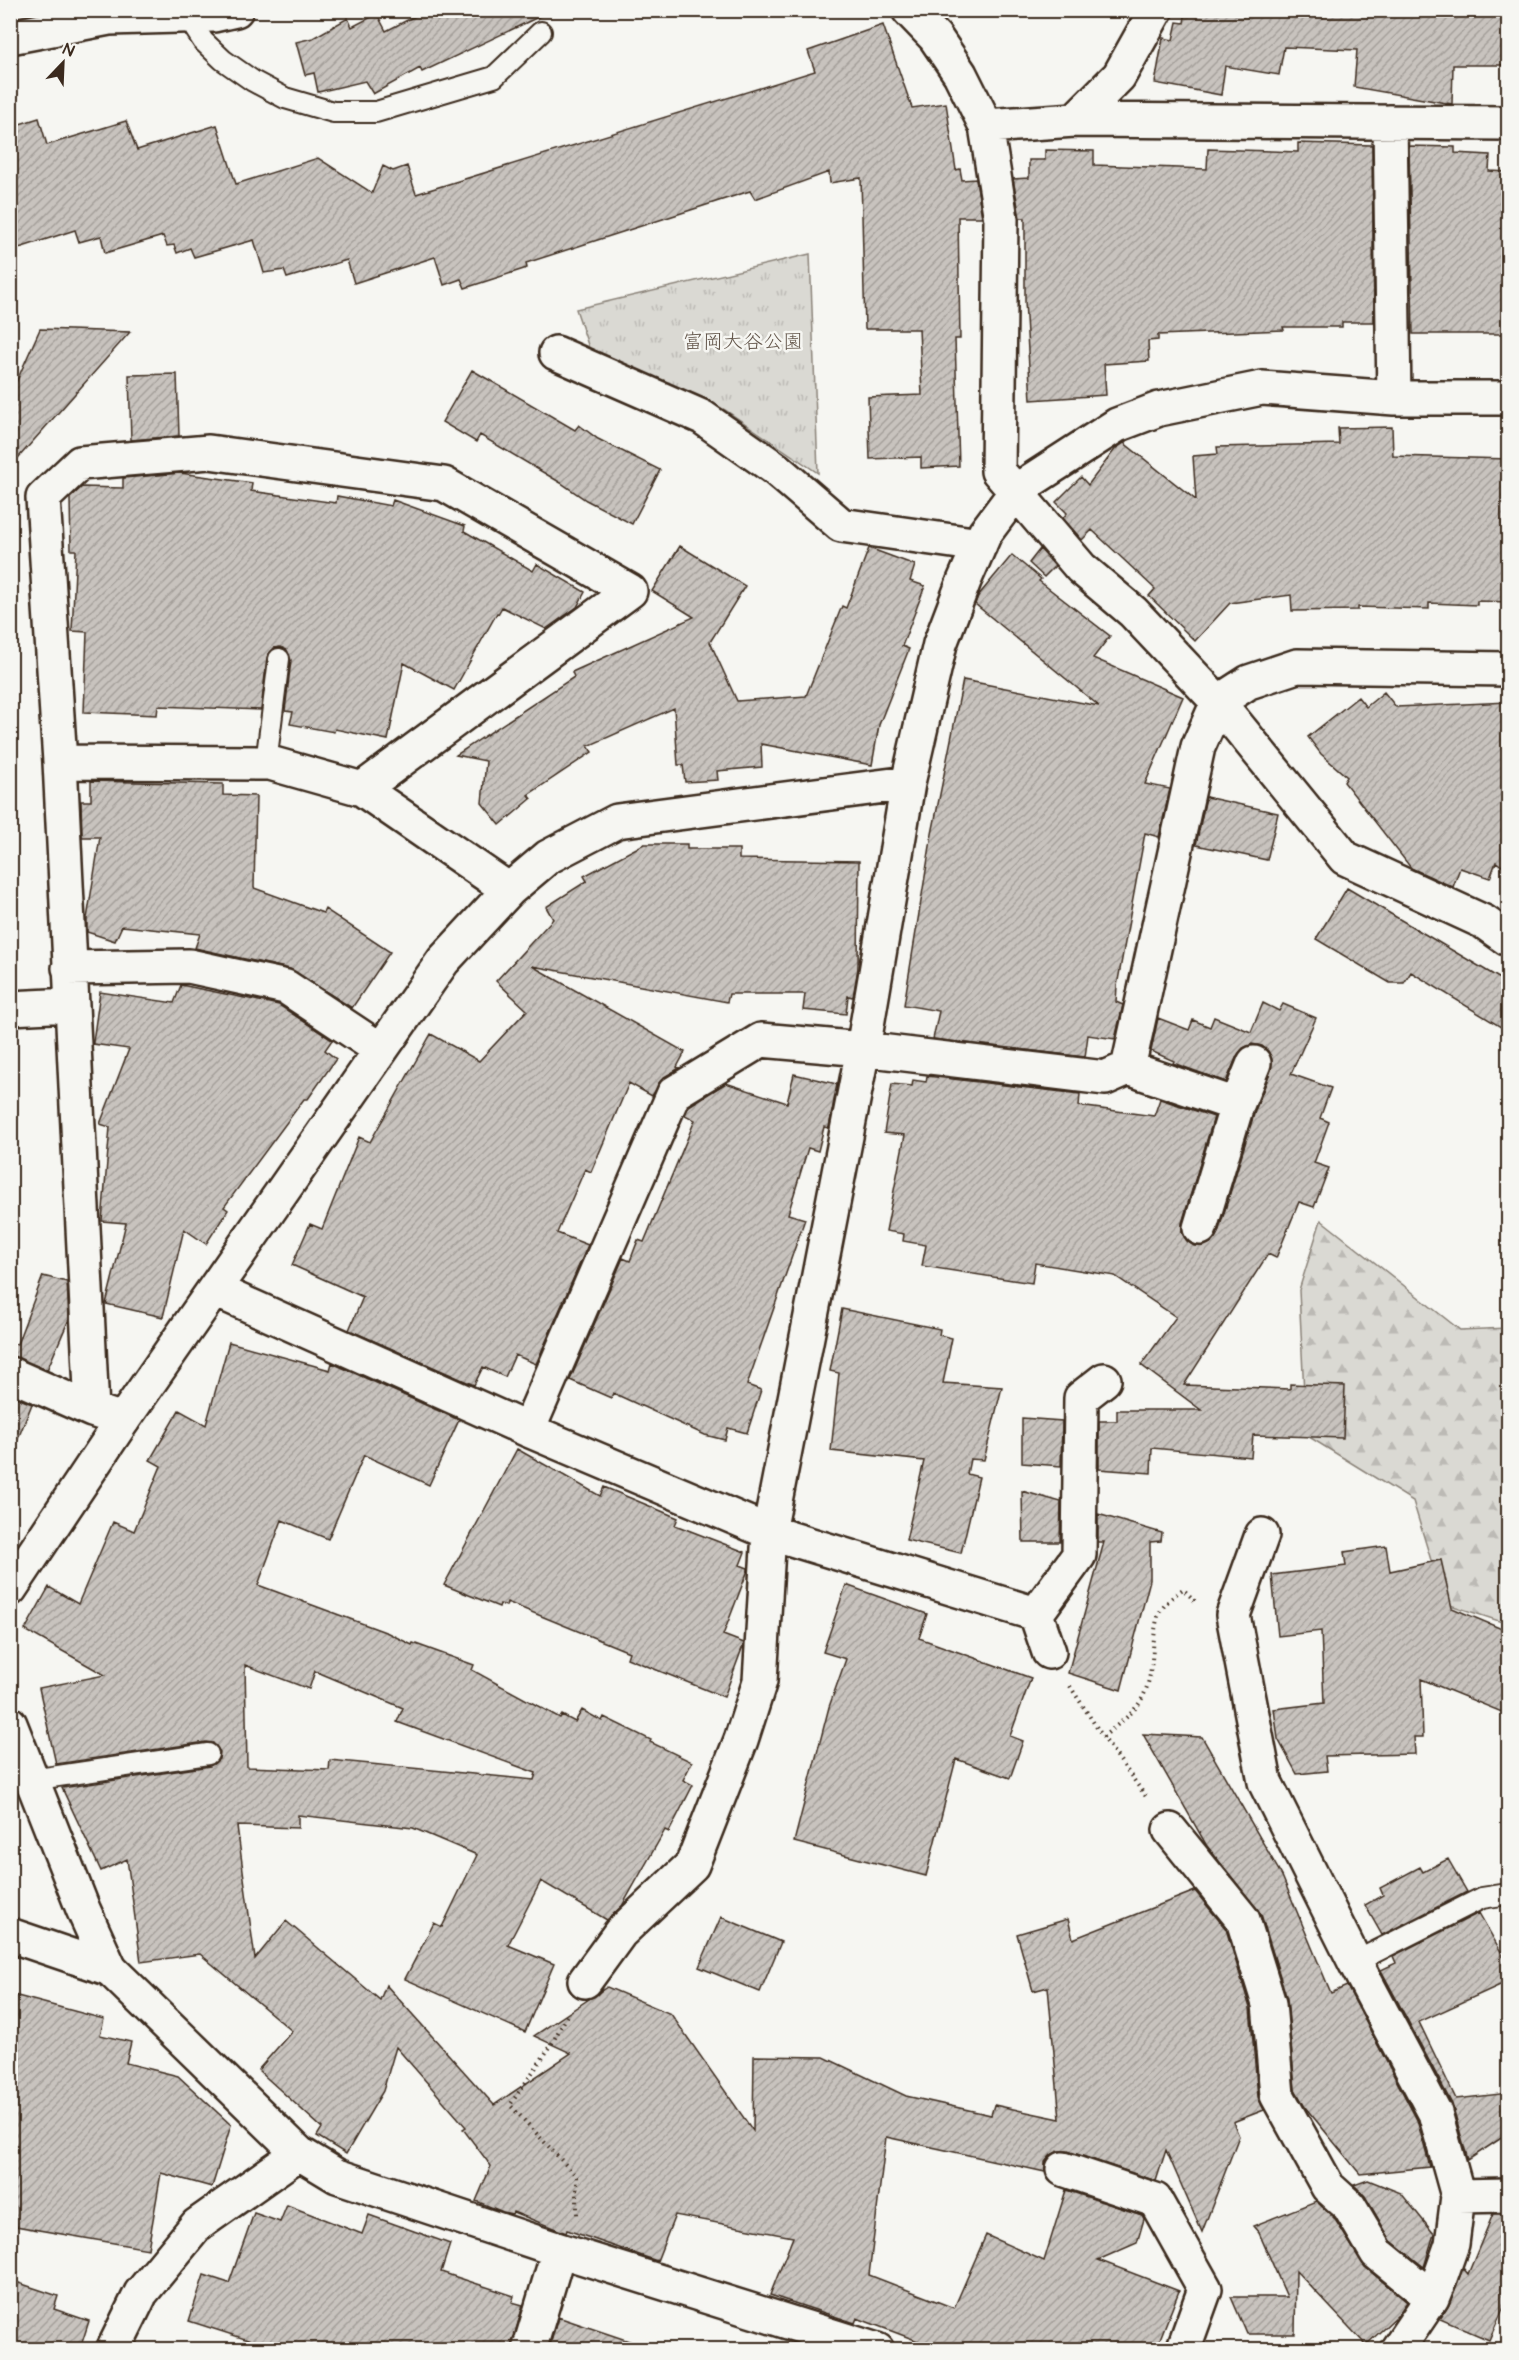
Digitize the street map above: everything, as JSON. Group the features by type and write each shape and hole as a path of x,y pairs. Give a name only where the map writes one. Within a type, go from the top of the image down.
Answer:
{"street":[{"path":"909,10 935,37 960,74 986,126 1001,219 998,471 1081,568 1133,612 1218,702 1345,858 1484,922 1509,939"},
{"path":"1075,120 1119,76 1156,10"},
{"path":"10,37 110,18 212,13"},
{"path":"986,126 1075,120 1509,123"},
{"path":"1389,122 1394,398"},
{"path":"556,354 702,417 776,469 841,525 980,545"},
{"path":"585,1981 620,1933 692,1865 741,1740 760,1681 769,1532 863,1049 908,783 940,644 985,532 1016,493 1032,480 1117,425 1159,409 1262,388 1394,398 1509,398"},
{"path":"92,1410 60,762 43,498 80,463 209,452 444,484 630,591 362,789"},
{"path":"1128,1068 1198,747 1218,702 1249,682 1297,666 1509,669"},
{"path":"60,762 266,763 362,789 509,890"},
{"path":"10,1589 123,1420 443,961 509,890 548,857 617,821 908,783"},
{"path":"69,968 189,966 286,987 381,1050"},
{"path":"10,1008 71,1005"},
{"path":"528,1430 674,1094 761,1040 863,1049 1105,1078 1128,1068 1237,1105"},
{"path":"1200,1228 1237,1105 1254,1063"},
{"path":"215,1290 528,1430 769,1532 1036,1614"},
{"path":"10,1374 92,1410 123,1420"},
{"path":"1036,1614 1079,1555 1081,1398 1104,1380"},
{"path":"1262,1535 1233,1615 1264,1782 1435,2113 1458,2196 1452,2244 1432,2298 1397,2349"},
{"path":"1036,1614 1049,1652"},
{"path":"10,1724 110,1969 299,2153 337,2176 559,2250 877,2349"},
{"path":"1170,1830 1243,1920 1269,2004 1277,2095 1322,2177 1328,2187 1349,2206 1377,2253 1432,2298"},
{"path":"10,1935 110,1969"},
{"path":"113,2349 141,2293 197,2226 299,2153"},
{"path":"1063,2169 1155,2200 1205,2289 1183,2349"},
{"path":"1458,2196 1509,2195"},
{"path":"529,2349 559,2250"}],"lane":[{"path":"212,13 203,40 223,60 253,81 285,98 333,112 376,112 494,77 541,32"},
{"path":"266,763 279,659"},
{"path":"31,1780 208,1754"},
{"path":"1355,1962 1482,1898 1509,1894"}],"path":[{"path":"1103,1737 1131,1714 1140,1701 1152,1671 1159,1615 1174,1595"},
{"path":"1049,1652 1103,1737 1170,1830"},
{"path":"550,2047 510,2105 577,2177"}],"green space":[{"name":"富岡大谷公園","path":"810,254 818,473 725,410 589,348 576,309"},
{"path":"1321,1220 1460,1330 1508,1328 1508,1624 1444,1603 1413,1501 1306,1435 1299,1290"}],"building":[{"path":"427,10 553,10 422,72 420,68 373,94 365,81 318,92 314,73 305,75 296,42 313,38 348,18 352,27 377,14 386,31"},
{"path":"1186,10 1509,10 1509,65 1453,65 1452,104 1354,87 1357,50 1284,47 1279,75 1225,66 1221,95 1155,83 1163,38 1173,40 1177,22 1184,23"},
{"path":"883,25 912,108 946,103 956,170 960,169 962,180 976,179 982,217 958,217 960,339 955,339 959,466 921,468 921,457 870,459 868,397 922,395 919,329 865,329 861,178 830,183 829,172 755,199 750,191 526,263 527,268 465,288 461,279 444,285 435,257 354,283 347,260 287,278 284,270 264,273 254,240 194,257 190,248 177,253 174,245 167,246 163,236 105,253 101,236 79,242 75,230 16,249 10,228 10,127 39,118 47,145 126,121 137,150 217,125 236,184 318,158 372,193 383,166 393,171 407,166 416,194 815,71 808,51"},
{"path":"1298,143 1372,145 1374,322 1342,322 1342,327 1283,327 1284,330 1158,335 1158,340 1148,341 1149,361 1104,364 1106,395 1031,400 1025,301 1025,218 1020,218 1013,179 1029,178 1029,160 1045,160 1045,150 1094,151 1094,165 1207,169 1208,149 1298,152"},
{"path":"1409,146 1455,147 1455,153 1490,155 1489,171 1509,172 1509,334 1413,334"},
{"path":"40,329 130,332 10,467 10,396"},
{"path":"472,370 575,430 579,425 598,439 660,470 632,524 586,500 480,435 476,442 442,422"},
{"path":"177,374 179,436 131,440 129,375"},
{"path":"1392,427 1393,456 1509,459 1509,602 1477,601 1477,605 1429,603 1429,609 1358,607 1358,610 1292,611 1291,595 1230,603 1195,641 1149,596 1155,589 1092,530 1082,540 1063,518 1067,513 1056,502 1081,477 1088,485 1116,448 1124,443 1196,500 1193,456 1218,454 1217,447 1339,444 1338,428"},
{"path":"180,473 252,483 251,491 336,503 337,496 391,506 393,500 465,526 464,531 533,571 537,564 585,592 577,607 546,629 502,607 454,690 404,663 388,740 335,729 334,732 290,724 293,712 285,711 291,660 287,650 280,647 274,648 267,657 261,710 158,706 157,715 84,712 87,632 72,631 76,550 71,550 70,498 82,487 123,488 123,478"},
{"path":"680,546 745,586 710,642 737,701 806,696 842,606 846,608 869,548 915,565 910,581 925,586 902,646 909,649 879,725 872,765 761,744 762,767 717,771 718,780 685,782 683,765 678,765 674,708 588,746 592,752 528,795 531,799 500,825 482,803 486,761 456,755 574,677 572,672 694,617 652,591"},
{"path":"1040,549 1055,566 1044,577 1029,563"},
{"path":"1012,555 1041,579 1039,581 1110,636 1093,658 1183,697 1145,784 1170,789 1159,837 1145,833 1117,986 1116,1002 1123,1005 1115,1039 1088,1035 1085,1057 933,1039 939,1011 904,1005 932,834 963,680 1099,706 975,604 978,596"},
{"path":"1384,692 1396,707 1509,702 1509,871 1496,862 1490,878 1460,868 1453,887 1411,868 1344,782 1347,777 1321,754 1308,737 1358,697 1366,707"},
{"path":"91,781 223,784 223,795 256,796 254,888 323,913 325,909 390,952 352,1008 290,969 195,948 200,934 122,926 115,941 87,932 100,837 82,837 81,801 91,801"},
{"path":"1206,797 1278,813 1267,860 1196,845"},
{"path":"644,844 687,844 687,849 739,849 739,859 859,861 858,969 853,997 848,996 846,1014 803,1010 805,994 729,994 727,1002 532,966 685,1052 677,1067 680,1068 664,1077 652,1096 629,1083 591,1172 585,1169 557,1233 588,1245 536,1364 515,1355 505,1377 483,1367 474,1385 349,1330 363,1297 292,1265 310,1224 322,1229 359,1137 370,1142 431,1034 479,1061 527,1010 496,981 553,919 546,907 587,881 584,876"},
{"path":"1347,888 1509,984 1509,1032 1411,972 1404,983 1390,983 1316,939"},
{"path":"181,985 279,1005 332,1040 325,1050 336,1059 308,1099 304,1099 224,1207 228,1210 206,1244 184,1229 163,1317 106,1304 126,1223 102,1221 110,1127 100,1124 129,1049 93,1044 93,1042 100,992 174,1003"},
{"path":"1263,1003 1279,1011 1283,1004 1316,1018 1291,1074 1331,1088 1320,1118 1329,1122 1314,1163 1329,1168 1314,1207 1299,1202 1276,1258 1268,1254 1184,1385 1290,1389 1290,1384 1345,1386 1343,1438 1253,1435 1251,1457 1152,1448 1151,1473 1099,1469 1099,1421 1117,1421 1117,1410 1201,1410 1141,1365 1176,1317 1115,1276 1035,1263 1032,1283 922,1266 926,1245 903,1241 904,1234 886,1231 905,1135 884,1133 892,1084 912,1086 913,1080 926,1082 927,1076 1080,1094 1079,1106 1154,1116 1160,1099 1214,1117 1182,1223 1182,1233 1187,1241 1194,1246 1204,1246 1212,1242 1218,1233 1255,1111 1271,1070 1272,1060 1268,1051 1262,1046 1252,1044 1243,1048 1226,1082 1173,1063 1174,1061 1151,1051 1158,1018 1189,1030 1193,1020 1210,1027 1214,1017 1251,1032"},
{"path":"794,1074 837,1084 829,1128 824,1127 818,1151 808,1148 788,1214 805,1219 747,1385 761,1390 747,1433 728,1428 725,1440 705,1435 613,1393 611,1398 570,1380 623,1258 630,1261 638,1240 644,1242 695,1120 685,1115 689,1106 726,1083 787,1103"},
{"path":"43,1276 67,1282 69,1319 47,1370 10,1356 10,1343 17,1344"},
{"path":"842,1309 940,1329 939,1335 952,1338 943,1383 1002,1387 984,1460 970,1459 967,1474 979,1477 961,1553 906,1540 924,1461 831,1451 839,1373 830,1371"},
{"path":"229,1342 330,1370 332,1363 459,1420 429,1485 364,1455 328,1539 282,1520 258,1585 388,1633 412,1645 413,1643 474,1665 472,1670 560,1718 562,1715 575,1722 582,1710 602,1721 604,1717 692,1762 683,1780 693,1785 669,1832 665,1830 622,1906 607,1920 541,1881 508,1945 554,1964 525,2032 405,1979 434,1923 442,1927 477,1855 413,1828 298,1815 298,1828 237,1826 255,1959 286,1921 380,2000 386,1985 494,2105 571,2053 534,2036 607,1987 671,2014 753,2131 754,2056 824,2057 906,2096 991,2115 994,2105 1060,2119 1048,1987 1033,1991 1017,1934 1068,1919 1073,1939 1195,1891 1226,1929 1250,2008 1258,2097 1264,2110 1233,2122 1239,2136 1202,2232 1166,2150 1156,2181 1068,2151 1059,2151 1051,2155 1045,2162 1045,2172 886,2137 869,2275 954,2308 986,2235 1044,2261 1066,2190 1142,2215 1144,2219 1137,2243 1098,2260 1179,2291 1156,2349 939,2349 857,2318 855,2323 770,2295 793,2237 675,2215 657,2261 567,2230 566,2233 513,2212 512,2214 503,2212 476,2201 491,2166 463,2129 466,2127 396,2047 383,2091 346,2154 317,2136 322,2128 258,2070 292,2031 200,1954 141,1962 127,1859 101,1871 62,1788 210,1766 219,1759 220,1752 213,1743 206,1742 56,1764 39,1688 105,1675 25,1630 49,1587 78,1604 113,1522 134,1531 161,1466 150,1460 179,1410 206,1425","holes":["245,1665 309,1689 315,1671 403,1708 397,1722 536,1773 534,1780 330,1760 329,1770 247,1767"]},
{"path":"10,1395 32,1404 11,1456 10,1456"},
{"path":"1022,1418 1062,1421 1061,1466 1022,1463"},
{"path":"517,1449 600,1496 604,1487 678,1518 675,1525 745,1552 740,1565 748,1570 723,1635 744,1643 724,1697 627,1658 629,1652 507,1602 506,1606 500,1604 499,1607 444,1585"},
{"path":"1022,1491 1061,1502 1060,1542 1023,1542"},
{"path":"1098,1514 1162,1533 1161,1541 1150,1542 1150,1580 1121,1690 1068,1673 1104,1542 1098,1542"},
{"path":"1386,1546 1390,1571 1441,1560 1452,1608 1509,1632 1509,1715 1421,1679 1423,1737 1414,1737 1415,1754 1325,1756 1327,1771 1297,1774 1278,1739 1274,1709 1324,1703 1321,1631 1278,1636 1272,1575 1346,1566 1344,1552"},
{"path":"846,1585 927,1614 919,1638 1031,1678 1010,1736 1023,1741 1010,1778 956,1759 926,1876 794,1842 829,1707 846,1659 823,1652"},
{"path":"1143,1734 1202,1737 1282,1876 1331,1993 1347,1986 1417,2120 1430,2167 1360,2174 1305,2107 1295,2089 1287,1999 1261,1914 1207,1846"},
{"path":"1448,1859 1467,1892 1382,1935 1365,1905 1383,1895 1380,1888 1420,1867 1423,1872"},
{"path":"1479,1913 1509,1966 1509,1981 1419,2022 1456,2099 1509,2093 1509,2133 1468,2160 1452,2104 1381,1970 1396,1963 1393,1956"},
{"path":"721,1917 781,1942 760,1992 699,1967"},
{"path":"10,1994 104,2019 100,2035 131,2042 126,2063 178,2076 231,2125 212,2187 161,2173 148,2249 10,2225"},
{"path":"1368,2180 1401,2193 1434,2234 1424,2267 1391,2241 1365,2196 1354,2185"},
{"path":"1316,2201 1334,2218 1365,2267 1407,2302 1397,2316 1366,2345 1296,2271 1295,2334 1247,2334 1231,2297 1287,2297 1259,2233 1253,2226"},
{"path":"287,2205 362,2234 369,2215 450,2244 441,2272 514,2296 512,2302 523,2305 511,2349 276,2349 189,2321 204,2275 229,2283 254,2213 280,2222"},
{"path":"1493,2214 1509,2214 1509,2295 1489,2340 1440,2319 1449,2305 1463,2268 1468,2274"},
{"path":"10,2280 58,2296 54,2309 89,2321 80,2349 10,2349"},
{"path":"558,2317 635,2343 634,2349 549,2349"}]}
